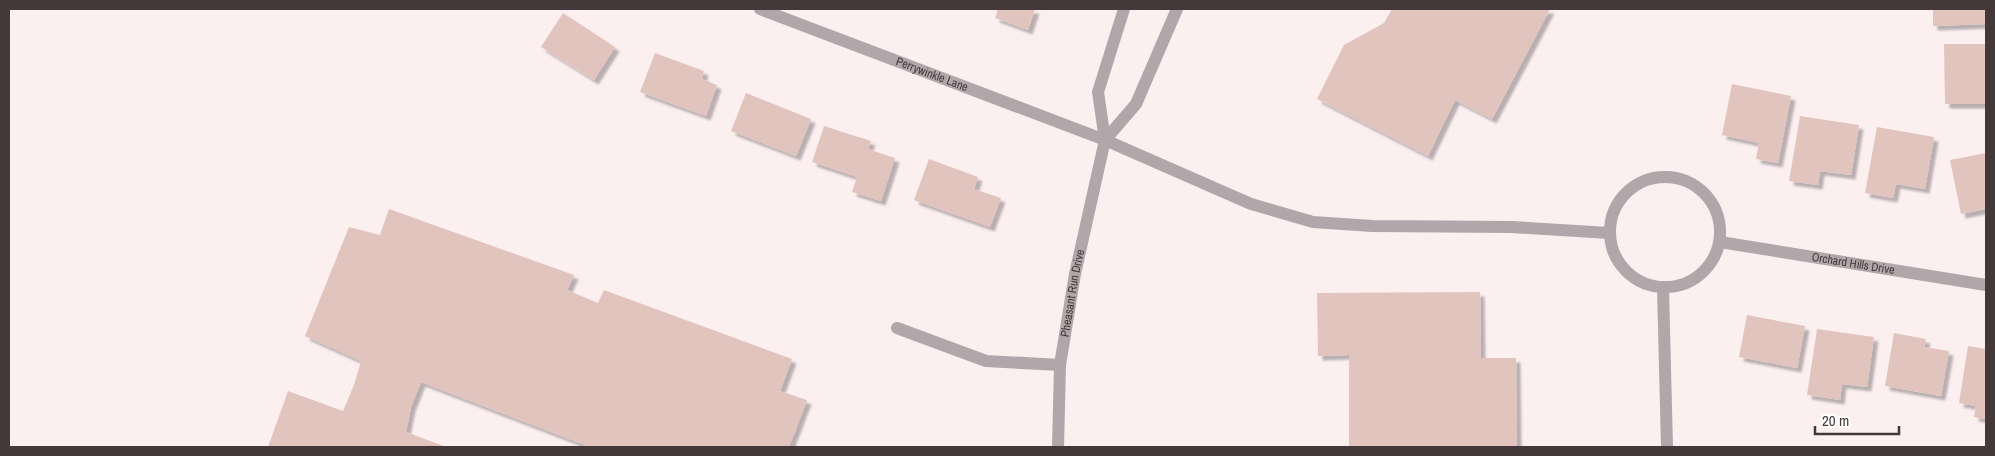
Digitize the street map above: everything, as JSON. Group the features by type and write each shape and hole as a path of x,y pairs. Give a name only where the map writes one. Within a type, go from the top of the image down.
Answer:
{"street":[{"name":"Perrywinkle Lane","path":"760,9 1105,140 1251,204 1313,222 1372,226 1512,227 1609,233"},
{"name":"Pheasant Run Drive","path":"1058,447 1060,365 1075,274 1105,140 1098,92 1124,9"},
{"name":"Pheasant Run Drive","path":"1105,140 1136,104 1177,9"},
{"path":"1669,177 1684,180 1698,187 1709,198 1716,211 1720,226 1720,242 1709,266 1700,275 1689,283 1663,288 1639,282 1621,267 1610,245 1610,218 1626,192 1639,183 1654,178 1669,177"},
{"name":"Orchard Hills Drive","path":"1720,242 1986,284"},
{"path":"1663,288 1667,447"},
{"path":"897,328 986,361 1060,365"}],"building":[{"path":"998,9 1035,9 1028,30 995,18"},
{"path":"1392,9 1550,9 1492,119 1455,100 1428,156 1317,99 1344,45 1384,23"},
{"path":"1933,9 1986,9 1986,24 1933,26"},
{"path":"563,13 615,47 594,80 541,47"},
{"path":"1944,44 1986,44 1986,104 1945,104"},
{"path":"655,53 704,71 702,79 717,85 706,116 640,92"},
{"path":"1732,84 1791,96 1778,163 1756,159 1759,143 1722,135"},
{"path":"746,93 811,119 796,156 731,131"},
{"path":"1800,116 1859,125 1851,175 1820,171 1818,185 1789,181"},
{"path":"824,126 871,141 868,149 895,158 881,201 852,192 857,177 812,162"},
{"path":"1877,127 1934,137 1925,189 1896,184 1893,198 1865,193"},
{"path":"1986,153 1986,209 1961,214 1950,160"},
{"path":"929,159 978,177 974,189 1001,198 990,227 914,200"},
{"path":"389,209 574,275 567,290 598,303 604,290 792,359 780,391 807,400 789,447 590,447 421,382 411,407 406,432 446,447 268,447 288,391 343,411 354,385 361,361 305,336 349,227 380,235"},
{"path":"1480,292 1481,358 1516,358 1517,447 1349,447 1349,355 1318,356 1317,293"},
{"path":"1747,315 1805,326 1797,368 1739,357"},
{"path":"1817,329 1874,337 1867,387 1842,384 1840,400 1807,395"},
{"path":"1894,333 1926,339 1924,347 1949,351 1941,396 1885,386"},
{"path":"1968,346 1986,349 1986,419 1974,417 1976,406 1959,403"}]}
